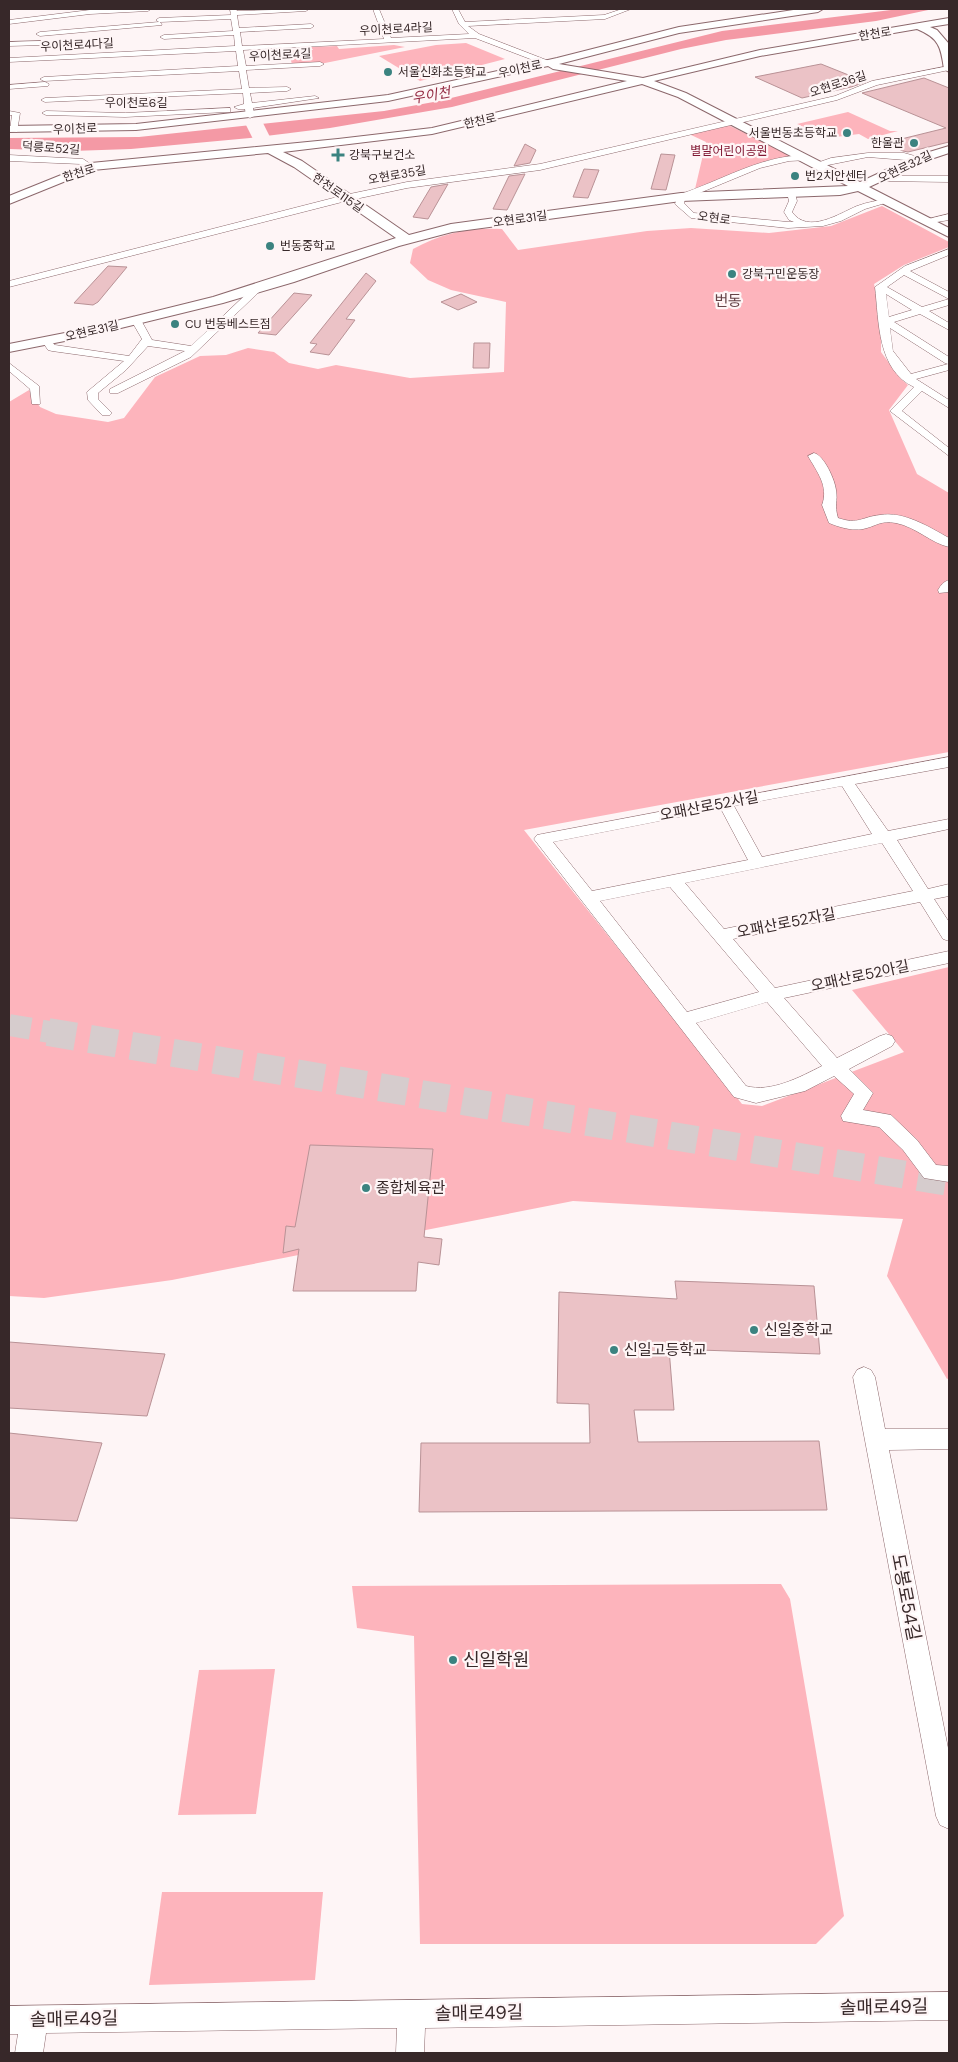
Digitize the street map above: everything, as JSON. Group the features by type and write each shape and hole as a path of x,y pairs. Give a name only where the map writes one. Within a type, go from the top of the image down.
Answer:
{"street":[{"path":"9,44 90,10 148,9"},
{"path":"306,9 316,44"},
{"name":"우이천로4길","path":"165,49 306,9"},
{"path":"376,9 389,41"},
{"path":"456,9 462,24 476,36 546,64 642,80"},
{"path":"462,24 532,17 605,17 628,9"},
{"name":"우이천로","path":"9,113 16,113 11,130 136,127 171,119 228,112 252,117 388,98 546,64 680,30 810,9"},
{"path":"90,10 94,40"},
{"path":"157,10 165,49"},
{"name":"우이천로4길","path":"160,24 176,16 202,15 236,28 247,38"},
{"path":"485,16 491,22"},
{"path":"253,20 308,18"},
{"name":"우이천로4길","path":"164,37 236,28 244,21"},
{"name":"한천로","path":"9,200 91,167 265,145 380,139 441,130 760,52 949,21"},
{"path":"9,22 38,33 50,43"},
{"path":"38,33 92,22"},
{"path":"38,33 93,31 160,24"},
{"name":"우이천로4길","path":"160,24 236,28 311,26"},
{"path":"144,25 148,36"},
{"path":"920,27 933,32 948,50 949,68"},
{"name":"우이천로4라길","path":"236,28 316,44 476,36"},
{"name":"우이천로4길","path":"236,28 252,117"},
{"name":"우이천로4다길","path":"9,60 146,52 165,49 191,61 236,28"},
{"path":"38,33 44,58 47,130"},
{"name":"우이천로4다길","path":"108,49 146,48 146,52"},
{"path":"9,87 46,87 98,76 117,75 191,61 222,70"},
{"name":"우이천로4길","path":"242,69 320,64"},
{"name":"오현로36길","path":"735,122 838,98 863,87 884,81 949,68"},
{"path":"195,80 222,70 242,69"},
{"path":"117,75 130,85"},
{"path":"98,76 105,86"},
{"path":"9,78 87,98 86,104 140,98 177,86"},
{"name":"오현로","path":"642,80 682,95 949,233"},
{"path":"154,85 168,89"},
{"path":"154,94 287,89"},
{"path":"140,98 155,101 154,105 215,102 201,92"},
{"path":"136,127 129,115 134,112 140,98"},
{"path":"252,117 315,98"},
{"name":"우이천로6길","path":"46,113 129,115 171,119"},
{"name":"오현로35길","path":"9,284 345,198 406,185 540,167 735,122"},
{"name":"한천로115길","path":"265,145 298,164 406,239"},
{"name":"오현로32길","path":"862,187 923,164 949,149"},
{"path":"818,164 865,154 898,154 949,174"},
{"name":"덕릉로52길","path":"9,158 70,160 83,162 91,167"},
{"name":"오현로","path":"805,158 776,159 704,190 681,196 680,204 691,215 715,219 820,224 838,219 862,207 888,201"},
{"path":"881,180 949,178"},
{"name":"오현로31길","path":"9,348 136,320 258,288 406,239 462,227 681,196 791,193 862,187"},
{"path":"791,193 793,201 788,212 792,218 806,224"},
{"path":"925,220 949,217"},
{"path":"880,287 903,271 949,252"},
{"path":"934,258 949,266"},
{"path":"903,271 949,296"},
{"path":"880,287 949,327"},
{"path":"880,287 886,321 888,351 900,369 909,378 949,405"},
{"name":"오현로31길","path":"114,391 168,366 194,350 258,288"},
{"path":"886,321 949,302"},
{"name":"오현로31길","path":"136,320 147,339 145,342"},
{"path":"886,321 949,361"},
{"name":"오현로31길","path":"47,341 52,348 131,359"},
{"path":"106,413 94,400 92,392 105,383 131,359 145,342 194,350"},
{"path":"9,366 35,388 36,402"},
{"path":"909,378 949,367"},
{"path":"921,386 896,411 949,453"},
{"path":"814,456 831,486 833,497 828,505 833,520 848,526 864,524 874,519 884,518 912,522 949,543"},
{"name":"오패산로52사길","path":"886,1041 838,1068 790,1088 756,1096 740,1092 542,839 725,802 949,762"},
{"path":"846,781 877,830 891,843 949,935"},
{"path":"725,802 757,862"},
{"path":"587,898 949,824"},
{"name":"오패산로52자길","path":"673,880 720,936 949,890"},
{"path":"720,936 824,1057 864,1093 850,1116 884,1120 910,1144 931,1172 949,1174"},
{"name":"오패산로52아길","path":"683,1020 771,996 949,957"},
{"name":"도봉로54길","path":"864,1377 944,1763 949,1816"},
{"path":"876,1440 949,1439"},
{"name":"솔매로49길","path":"22,2020 949,2006"},
{"path":"410,2053 411,2014"},
{"path":"22,2020 29,2053"}],"green space":[{"path":"466,43 505,59 420,81 379,56 436,45"},
{"path":"394,45 405,47 320,64 292,65 289,51 313,50 311,47 337,46 339,49"},
{"path":"848,112 890,131 898,131 868,139 859,134 828,138 797,124"},
{"name":"별말어린이공원","path":"726,124 793,156 769,160 695,189 706,142 689,134"},
{"path":"882,206 949,242 949,247 904,265 874,284 881,313 881,352 900,378 908,385 889,410 917,474 949,493 949,752 524,830 742,1104 762,1106 904,1052 852,990 949,967 949,1378 947,1379 887,1276 903,1219 573,1201 172,1280 44,1298 9,1296 9,402 29,390 40,407 56,414 108,422 124,418 155,377 200,356 226,355 248,348 274,352 289,363 318,369 336,365 410,378 504,372 506,302 451,290 428,280 410,263 413,249 445,235 478,229 502,229 518,250 647,231 691,228 769,233 831,226"},
{"path":"781,1584 790,1599 844,1916 816,1944 420,1944 414,1636 357,1628 352,1586"},
{"path":"275,1669 256,1814 178,1815 199,1670"},
{"path":"162,1892 323,1892 315,1980 149,1985"}],"shaded area":[{"name":"우이천","path":"899,9 933,9 876,21 726,40 681,49 452,107 330,128 250,138 131,149 72,151 9,149 9,138 139,137 384,111 439,101 722,31"}],"pier":[{"path":"262,121 271,139 254,141 245,123"}],"building":[{"path":"821,64 866,82 802,98 755,77"},
{"path":"924,78 949,88 949,142 908,152 903,151 885,143 946,128 862,93"},
{"path":"525,144 536,150 530,163 514,166"},
{"path":"661,154 675,155 666,190 651,189"},
{"path":"584,169 599,170 588,198 573,197"},
{"path":"525,174 507,210 493,209 509,176"},
{"path":"448,184 428,219 413,217 431,187"},
{"path":"108,266 127,267 98,302 93,305 74,303"},
{"path":"366,273 376,281 346,319 355,320 329,355 310,352 317,344 310,343"},
{"path":"294,293 312,295 276,335 258,333"},
{"path":"461,294 477,302 458,310 441,302"},
{"path":"474,343 490,343 489,368 473,368"},
{"name":"종합체육관","path":"310,1145 433,1149 424,1237 442,1239 439,1265 418,1262 416,1291 293,1291 299,1249 283,1253 286,1226 295,1227"},
{"name":"신일고등학교","path":"675,1281 814,1286 820,1354 669,1349 674,1410 634,1410 638,1442 819,1441 827,1510 419,1512 421,1443 590,1443 589,1404 557,1403 559,1292 677,1299"},
{"path":"9,1342 165,1354 147,1416 9,1408"},
{"path":"9,1433 102,1443 77,1521 9,1518"}],"tunnel":[{"path":"9,1025 56,1033"},
{"path":"48,1032 949,1182"}],"place":[{"name":"서울신화초등학교","path":"388,72"},
{"name":"서울번동초등학교","path":"847,133"},
{"name":"한울관","path":"914,143"},
{"name":"강북구보건소","path":"338,155"},
{"name":"번2치안센터","path":"795,176"},
{"name":"번동중학교","path":"270,246"},
{"name":"강북구민운동장","path":"732,274"},
{"name":"CU 번동베스트점","path":"175,324"},
{"name":"종합체육관","path":"366,1188"},
{"name":"신일중학교","path":"754,1330"},
{"name":"신일고등학교","path":"614,1350"},
{"name":"신일학원","path":"453,1660"}],"district":[{"name":"번동","path":"728,301"}]}
